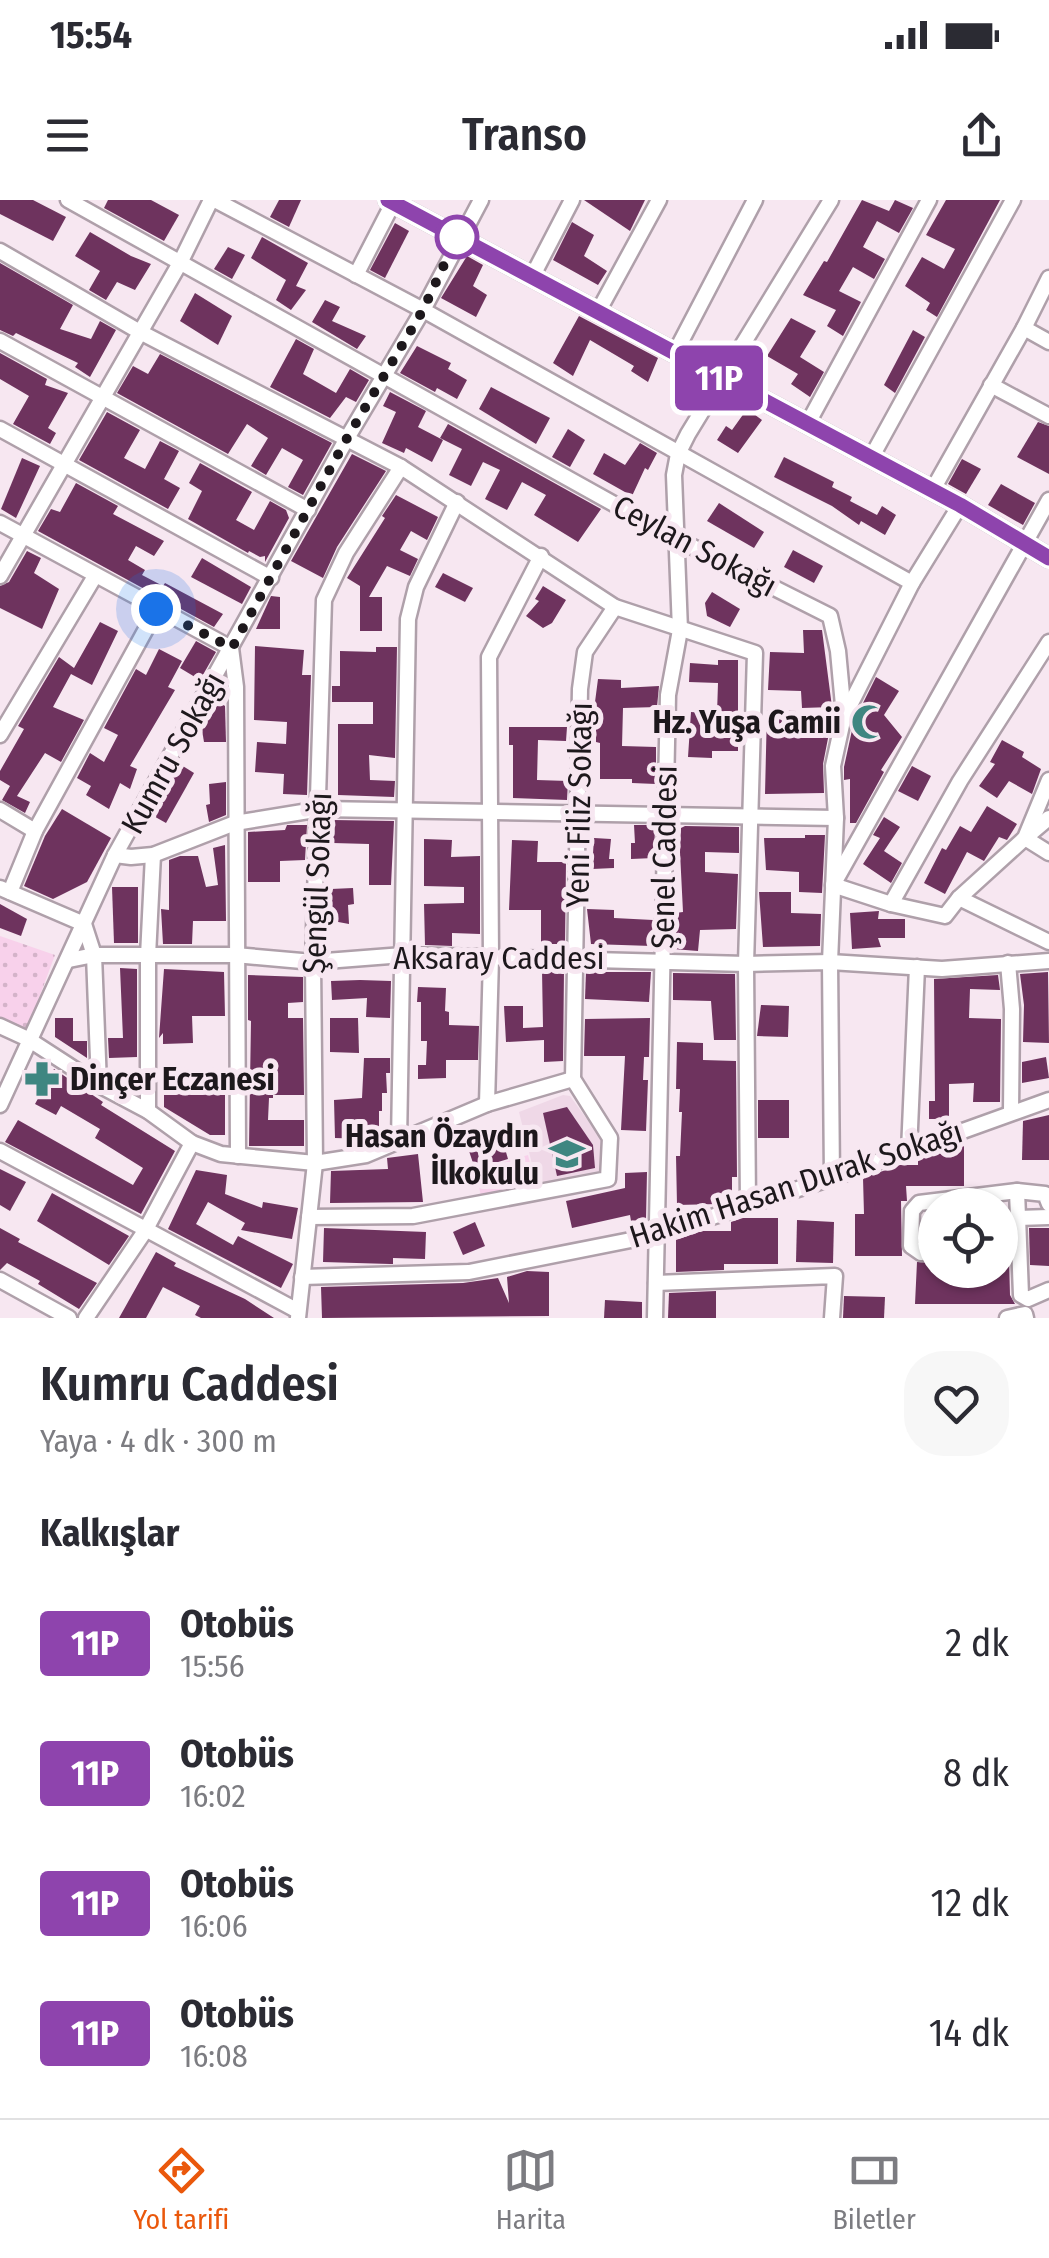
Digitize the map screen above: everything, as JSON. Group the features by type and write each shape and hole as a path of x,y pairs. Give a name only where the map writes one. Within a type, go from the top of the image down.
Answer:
{"main road":[{"path":"391,201 960,505 1049,558"}],"street":[{"name":"Ceylan Sokağı","path":"68,200 675,538 830,616 838,651 844,716 833,766 836,818 830,962 832,1178"},
{"path":"0,576 213,200 423,310 912,583"},
{"name":"Kumru Sokağı","path":"0,1105 115,855 346,440 423,310 481,200"},
{"path":"532,277 572,200"},
{"path":"598,312 659,200"},
{"path":"675,353 755,200"},
{"name":"Şenel Caddesi","path":"655,1318 668,695 680,630 674,474 678,454 831,200"},
{"path":"806,425 929,200"},
{"path":"871,458 1013,200"},
{"path":"356,275 391,201"},
{"path":"0,251 140,332 401,467 615,607 754,653 746,964 748,1205"},
{"path":"932,490 1049,278"},
{"path":"1024,328 1049,342"},
{"path":"0,340 308,510"},
{"path":"991,385 1049,416"},
{"path":"0,429 271,578"},
{"name":"Şengül Sokağı","path":"298,1314 315,1163 314,962 324,600 346,553 401,467"},
{"path":"1049,500 833,885 945,916 959,898 1049,818"},
{"path":"399,1142 408,619 416,587 457,502"},
{"path":"844,716 912,583 960,505"},
{"path":"0,523 232,648 236,687 238,1156"},
{"path":"487,1104 491,958 489,657 541,556"},
{"path":"0,735 95,576"},
{"name":"Yeni Filiz Sokağı","path":"573,1080 580,688 585,652 615,607"},
{"path":"99,1085 94,955 84,924 5,890 156,609"},
{"path":"891,904 960,780 1049,642"},
{"path":"1025,838 1049,780"},
{"path":"0,810 35,830"},
{"path":"115,855 153,855 234,824 320,810 836,818"},
{"path":"1025,838 1049,853"},
{"path":"148,1111 148,956 153,855"},
{"path":"959,898 1049,942"},
{"name":"Aksaray Caddesi","path":"69,960 94,955 235,955 314,962 404,956 746,964 830,962 942,969 1049,961"},
{"path":"1008,963 1012,1112"},
{"path":"909,1151 917,968"},
{"path":"0,1026 148,1111 192,1143 221,1154 315,1163 366,1155 487,1104 573,1080 610,1138 608,1179 413,1216 309,1216"},
{"name":"Hakim Hasan Durak Sokağı","path":"302,1278 469,1272 656,1235 832,1178 1049,1100"},
{"path":"86,1318 144,1231 192,1143"},
{"path":"0,1151 298,1314"},
{"path":"1018,1191 1046,1194 1049,1204"},
{"path":"918,1204 912,1211 912,1246 918,1252"},
{"path":"1018,1218 1049,1217"},
{"path":"1018,1246 1021,1295 1028,1299 1049,1290"},
{"path":"656,1283 835,1276 832,1318"},
{"path":"0,1280 69,1318"},
{"path":"1008,1318 1026,1316"}],"shaded area":[{"path":"0,936 55,955 27,1030 0,1017"},
{"name":"Hasan Özaydın İlkokulu","path":"563,1095 570,1096 602,1140 605,1167 600,1173 537,1184 519,1112"},
{"path":"528,1155 536,1186 481,1197 476,1170"}],"building":[{"path":"0,200 33,200 66,217 53,241 0,214"},
{"path":"108,200 151,200 179,215 164,241 104,208"},
{"path":"279,200 301,200 289,227 270,217"},
{"path":"584,200 645,200 630,231"},
{"path":"862,200 889,211 895,200 913,208 899,233 877,221 863,247 885,259 874,279 853,267 839,291 861,302 843,336 827,326 836,310 803,295"},
{"path":"946,200 1000,200 937,317 926,310 930,303 905,286 922,257 944,269 955,249 926,235"},
{"path":"572,222 594,235 584,256 607,271 598,285 553,260"},
{"path":"395,223 409,231 385,278 370,270"},
{"path":"90,232 151,264 135,290 117,282 106,300 89,290 100,271 75,256"},
{"path":"262,237 308,263 296,286 306,290 291,310 276,300 286,280 251,258"},
{"path":"228,247 245,255 232,279 214,269"},
{"path":"467,256 483,265 473,286 487,295 476,317 441,298"},
{"path":"0,263 73,305 60,329 91,339 100,321 116,330 90,377 75,367 78,363 16,333 13,336 0,330"},
{"path":"195,293 232,316 218,345 180,321"},
{"path":"325,300 340,307 332,321 366,336 357,349 312,322"},
{"path":"579,316 658,358 648,382 631,371 634,366 590,340 573,376 553,363"},
{"path":"791,318 816,331 800,357 824,372 810,397 791,384 798,374 767,356"},
{"path":"913,330 925,337 895,393 884,385"},
{"path":"296,339 314,349 303,374 336,393 350,369 369,380 356,402 346,397 330,418 270,387"},
{"path":"417,346 451,363 448,369 467,380 457,399 400,373"},
{"path":"0,353 47,379 45,385 68,393 48,428 56,433 50,444 13,424 29,396 0,379"},
{"path":"160,354 332,443 303,495 288,487 303,460 282,448 266,475 251,466 268,438 247,424 228,454 117,393 133,366 148,374"},
{"path":"491,387 550,418 536,444 479,409"},
{"path":"390,392 426,411 418,427 443,440 432,462 406,448 404,453 382,443 396,412 383,406"},
{"path":"747,409 762,420 738,453 717,440 726,426 732,430"},
{"path":"107,412 140,430 124,458 145,469 160,441 179,451 164,479 180,488 168,509 79,460"},
{"path":"1038,422 1049,426 1049,474 1017,457"},
{"path":"448,424 601,509 578,542 534,515 546,495 522,482 507,510 485,499 500,470 483,462 471,486 449,475 462,449 440,438"},
{"path":"568,429 585,440 570,467 552,457"},
{"path":"640,443 657,453 632,496 593,474 604,453 625,465"},
{"path":"352,454 386,471 337,547 323,578 291,561"},
{"path":"784,457 834,482 832,487 852,497 850,501 877,515 882,506 896,515 885,535 861,521 859,525 832,506 774,477"},
{"path":"22,458 40,466 16,518 1,509"},
{"path":"962,459 981,469 966,494 948,484"},
{"path":"200,463 252,492 236,520 254,530 270,501 286,510 289,518 265,562 265,556 248,553 188,519 202,491 189,483"},
{"path":"76,483 118,506 113,514 164,541 154,556 136,546 128,560 145,570 142,575 223,614 214,627 38,531 51,509 60,512"},
{"path":"1001,484 1035,503 1023,525 988,505"},
{"path":"396,495 438,517 427,540 411,531 400,550 418,559 410,576 387,566 369,597 382,597 382,631 360,631 360,586 347,578"},
{"path":"719,503 764,532 754,548 707,521"},
{"path":"793,550 823,566 814,583 784,567"},
{"path":"27,551 41,558 34,573 59,589 42,629 0,608 0,586 9,582"},
{"path":"202,558 251,587 242,604 191,577"},
{"path":"443,573 473,588 465,602 435,587"},
{"path":"543,586 566,600 552,623 543,628 526,616 539,601 535,599"},
{"path":"712,592 740,609 730,627 707,616 705,603"},
{"path":"271,596 280,597 280,629 256,629"},
{"path":"100,622 118,631 92,685 71,674 53,707 84,720 61,762 45,753 17,796 30,802 25,813 2,800 10,786 0,780 0,771 24,729 18,726 59,657 74,668"},
{"path":"803,630 822,630 832,707 802,708 801,691 768,690 770,652 804,653"},
{"path":"196,641 216,652 200,680 180,668"},
{"path":"255,646 304,650 302,675 311,675 307,795 283,794 284,774 255,772 257,742 286,744 287,722 254,720"},
{"path":"376,647 397,647 395,758 369,755 370,780 395,781 394,797 338,795 338,724 373,724 373,702 332,702 332,686 340,686 340,651 376,652"},
{"path":"159,649 182,661 168,687 175,690 130,766 137,769 130,789 120,783 109,809 86,795 91,786 77,778 90,753 104,762 118,735 104,728 136,669 146,675"},
{"path":"718,660 738,660 738,751 712,751 712,758 688,757 691,712 717,714 718,683 689,682 690,663 718,665"},
{"name":"Hz. Yuşa Camii","path":"876,677 899,691 884,715 902,737 856,823 850,823 850,779 844,780 844,767 854,721"},
{"path":"598,679 621,680 621,688 659,686 657,707 623,708 622,746 656,747 656,784 600,779 600,743 596,742 596,725 592,725"},
{"path":"219,702 225,706 226,742 204,742 202,730"},
{"path":"767,710 796,711 796,729 830,728 823,764 824,793 765,794"},
{"path":"509,727 567,727 566,741 538,740 537,780 568,781 567,800 513,798"},
{"path":"1002,740 1024,752 1022,757 1041,769 1032,794 1009,781 997,798 979,786 995,764 990,762"},
{"path":"178,763 194,773 166,823 150,814"},
{"path":"912,766 931,776 918,801 898,791"},
{"path":"226,782 226,815 209,822 209,784"},
{"path":"987,806 1017,824 1007,840 999,837 984,861 967,852 945,894 924,883 942,848 946,850 960,826 971,832"},
{"path":"62,809 111,838 87,882 53,899 24,886 45,836"},
{"path":"884,817 900,827 884,851 902,863 891,883 863,864 880,838 873,835"},
{"path":"333,820 394,821 391,885 369,885 369,844 333,843"},
{"path":"287,825 307,825 305,860 280,861 280,882 248,882 248,832 285,830"},
{"path":"634,825 655,825 654,858 631,859"},
{"path":"739,827 739,853 705,852 705,872 738,874 736,929 700,930 698,951 673,949 675,913 683,912 680,852 681,828"},
{"path":"825,835 822,893 799,892 799,872 766,870 764,838"},
{"path":"594,838 611,839 609,859 614,859 614,868 592,869"},
{"path":"424,839 452,840 451,857 480,856 480,934 452,933 452,946 425,945 424,904 464,903 464,887 424,886"},
{"path":"512,840 538,841 537,862 566,862 565,944 541,944 541,910 509,910"},
{"path":"225,845 226,921 193,921 192,944 163,944 161,909 169,910 169,860 198,856 206,887 218,885 213,848"},
{"path":"112,887 138,887 138,943 114,943"},
{"path":"353,888 354,904 348,905 349,924 333,921 331,889"},
{"path":"759,892 791,892 791,913 821,914 820,946 763,947"},
{"path":"0,904 27,919 21,936 0,928"},
{"path":"587,909 614,910 614,918 653,920 652,946 591,944"},
{"path":"879,911 878,919 905,919 905,938 878,938 881,947 852,949 850,913"},
{"path":"120,968 137,969 137,1057 109,1058 108,1038 123,1038"},
{"path":"164,969 224,972 225,1016 192,1016 193,1043 163,1044 163,1033 159,1038"},
{"path":"542,970 564,971 563,1061 544,1062 544,1040 506,1042 504,1006 523,1006 523,1028 543,1027"},
{"path":"586,972 651,972 649,1002 585,999"},
{"path":"1048,972 1049,1043 1023,1042 1020,974"},
{"path":"673,973 735,974 736,1040 714,1040 711,1001 673,1000"},
{"path":"248,975 303,977 303,1002 288,1003 288,1018 303,1018 304,1095 273,1095 269,1098 268,1120 304,1120 304,1146 249,1146"},
{"path":"998,975 1000,990 970,989 969,1018 1001,1019 1000,1102 973,1102 974,1083 949,1084 949,1119 929,1119 929,1101 935,1101 934,979"},
{"path":"331,981 391,981 390,1018 366,1017 367,998 332,1000"},
{"path":"418,987 446,988 449,1025 479,1026 478,1060 446,1060 446,1078 418,1079 418,1065 426,1065 427,1041 421,1041"},
{"path":"761,1005 789,1006 788,1037 757,1036"},
{"path":"55,1018 73,1018 73,1041 87,1041 87,1058 55,1037"},
{"path":"330,1018 358,1018 359,1053 330,1052"},
{"path":"650,1018 649,1057 644,1057 643,1080 648,1080 646,1131 621,1130 625,1056 584,1056 585,1019"},
{"path":"677,1042 703,1043 703,1060 736,1061 737,1177 732,1177 732,1199 718,1204 677,1205 676,1156 680,1156 682,1112 680,1089 676,1089"},
{"path":"1046,1057 1049,1078 1022,1083 1022,1062"},
{"path":"364,1058 390,1058 387,1093 382,1093 379,1111 379,1138 369,1142 335,1138 334,1100 362,1098"},
{"path":"54,1069 103,1102 101,1105 175,1151 141,1214 5,1142 18,1120 133,1185 143,1168 95,1138 100,1129 61,1106 56,1115 35,1104"},
{"path":"200,1078 225,1079 225,1135 210,1135 164,1107 164,1083 200,1083"},
{"path":"758,1100 789,1100 789,1138 758,1138"},
{"path":"567,1107 593,1145 595,1168 557,1176 543,1113"},
{"path":"1049,1115 1049,1160 1022,1160 1023,1121"},
{"path":"501,1135 508,1159 475,1169 467,1145"},
{"path":"964,1145 964,1186 906,1186 907,1201 901,1201 902,1256 855,1256 855,1214 864,1214 863,1178 900,1165 918,1165 918,1158"},
{"path":"418,1154 423,1202 330,1203 331,1171 388,1169 387,1158"},
{"path":"0,1169 26,1182 10,1211 0,1205"},
{"path":"196,1170 227,1175 225,1194 262,1208 263,1202 298,1208 292,1239 241,1230 245,1223 208,1202 196,1224 233,1245 238,1236 293,1264 281,1288 168,1229"},
{"path":"647,1172 646,1219 631,1221 630,1215 572,1228 566,1201 625,1188 625,1173"},
{"path":"52,1193 129,1236 109,1265 37,1221"},
{"path":"778,1218 778,1264 724,1264 724,1270 676,1272 676,1240 702,1231 731,1231 731,1222"},
{"path":"797,1220 834,1222 833,1263 796,1262"},
{"path":"475,1222 485,1246 463,1255 453,1232"},
{"path":"0,1228 20,1239 18,1242 97,1283 79,1309 7,1263 0,1270"},
{"path":"324,1228 426,1232 425,1259 393,1258 393,1264 323,1262"},
{"path":"1029,1228 1049,1228 1049,1266 1030,1265"},
{"path":"156,1252 176,1263 174,1266 245,1299 274,1318 201,1318 195,1315 200,1306 163,1287 146,1318 119,1318"},
{"path":"917,1262 918,1288 1010,1288 1015,1304 915,1304"},
{"path":"527,1271 549,1272 549,1316 322,1318 321,1287 463,1283 498,1278 509,1303 507,1277"},
{"path":"716,1291 716,1318 668,1318 669,1293"},
{"path":"844,1296 885,1297 884,1318 843,1318"},
{"path":"605,1300 642,1302 642,1318 604,1318"}],"bus line":[{"name":"11P","path":"388,200 960,505 1049,558"}],"place":[{"name":"Hz. Yuşa Camii","path":"869,722"},
{"name":"Dinçer Eczanesi","path":"42,1079"},
{"name":"Hasan Özaydın İlkokulu","path":"567,1154"}],"route":[{"path":"156,609 232,648 346,440 436,287 457,237"}]}
